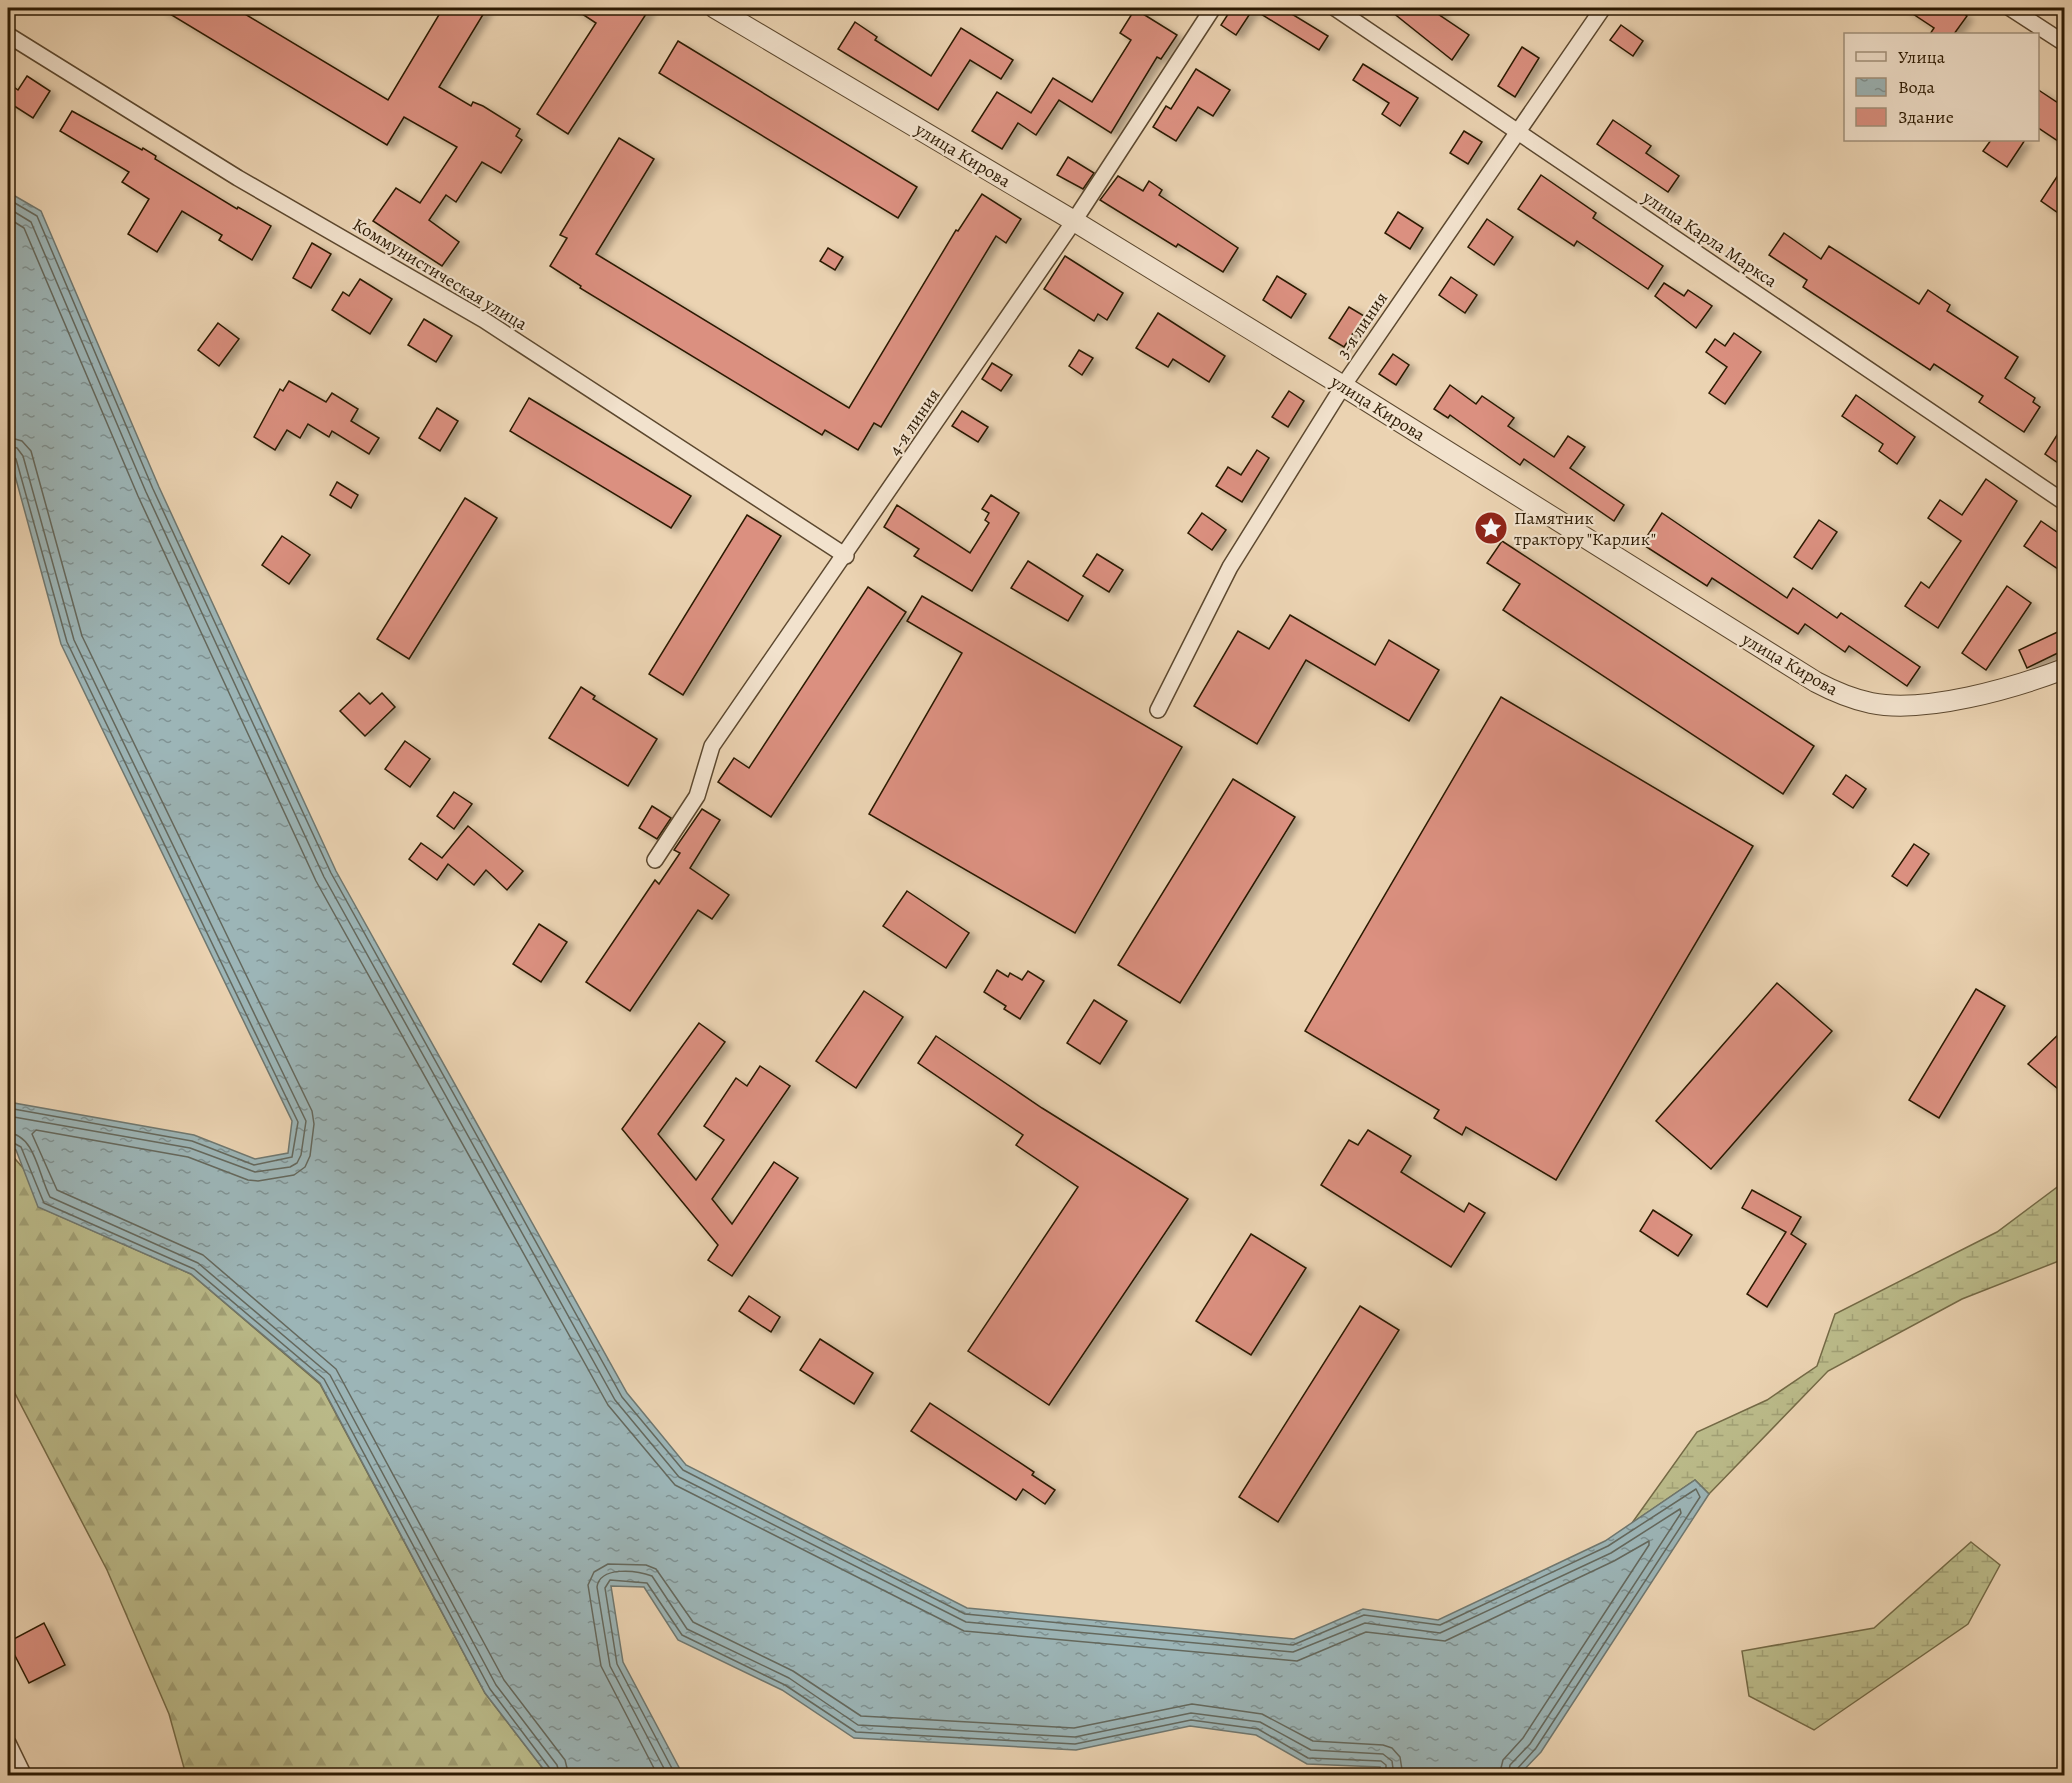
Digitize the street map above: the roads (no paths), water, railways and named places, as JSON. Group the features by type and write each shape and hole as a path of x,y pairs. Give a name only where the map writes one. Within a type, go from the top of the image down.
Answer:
{"street":[{"name":"улица Кирова","path":"715,8 1074,221 1830,689 1871,703 1903,705 1989,692 2064,669"},
{"name":"4-я линия","path":"655,860 697,796 712,746 846,556 1074,221 1213,8"},
{"name":"улица Карла Маркса","path":"1335,8 2064,502"},
{"name":"3-я линия","path":"1158,710 1230,567 1343,386 1603,8"},
{"path":"2010,8 2064,44"},
{"name":"Коммунистическая улица","path":"8,35 238,178 484,320 846,556"},
{"path":"8,1743 24,1776"}],"water":[{"path":"8,192 41,211 159,487 336,871 627,1393 686,1465 967,1608 1294,1639 1363,1609 1438,1620 1605,1541 1695,1480 1709,1494 1541,1752 1519,1775 1381,1775 1380,1767 1307,1764 1256,1735 1190,1726 1076,1750 854,1738 782,1690 678,1640 644,1587 611,1586 623,1662 683,1775 548,1775 485,1693 320,1383 191,1274 38,1207 16,1150 8,1145 8,1102 194,1135 255,1159 288,1153 292,1121 61,644 8,450"}],"place":[{"name":"Памятник трактору \"Карлик\"","path":"1491,528"}]}
